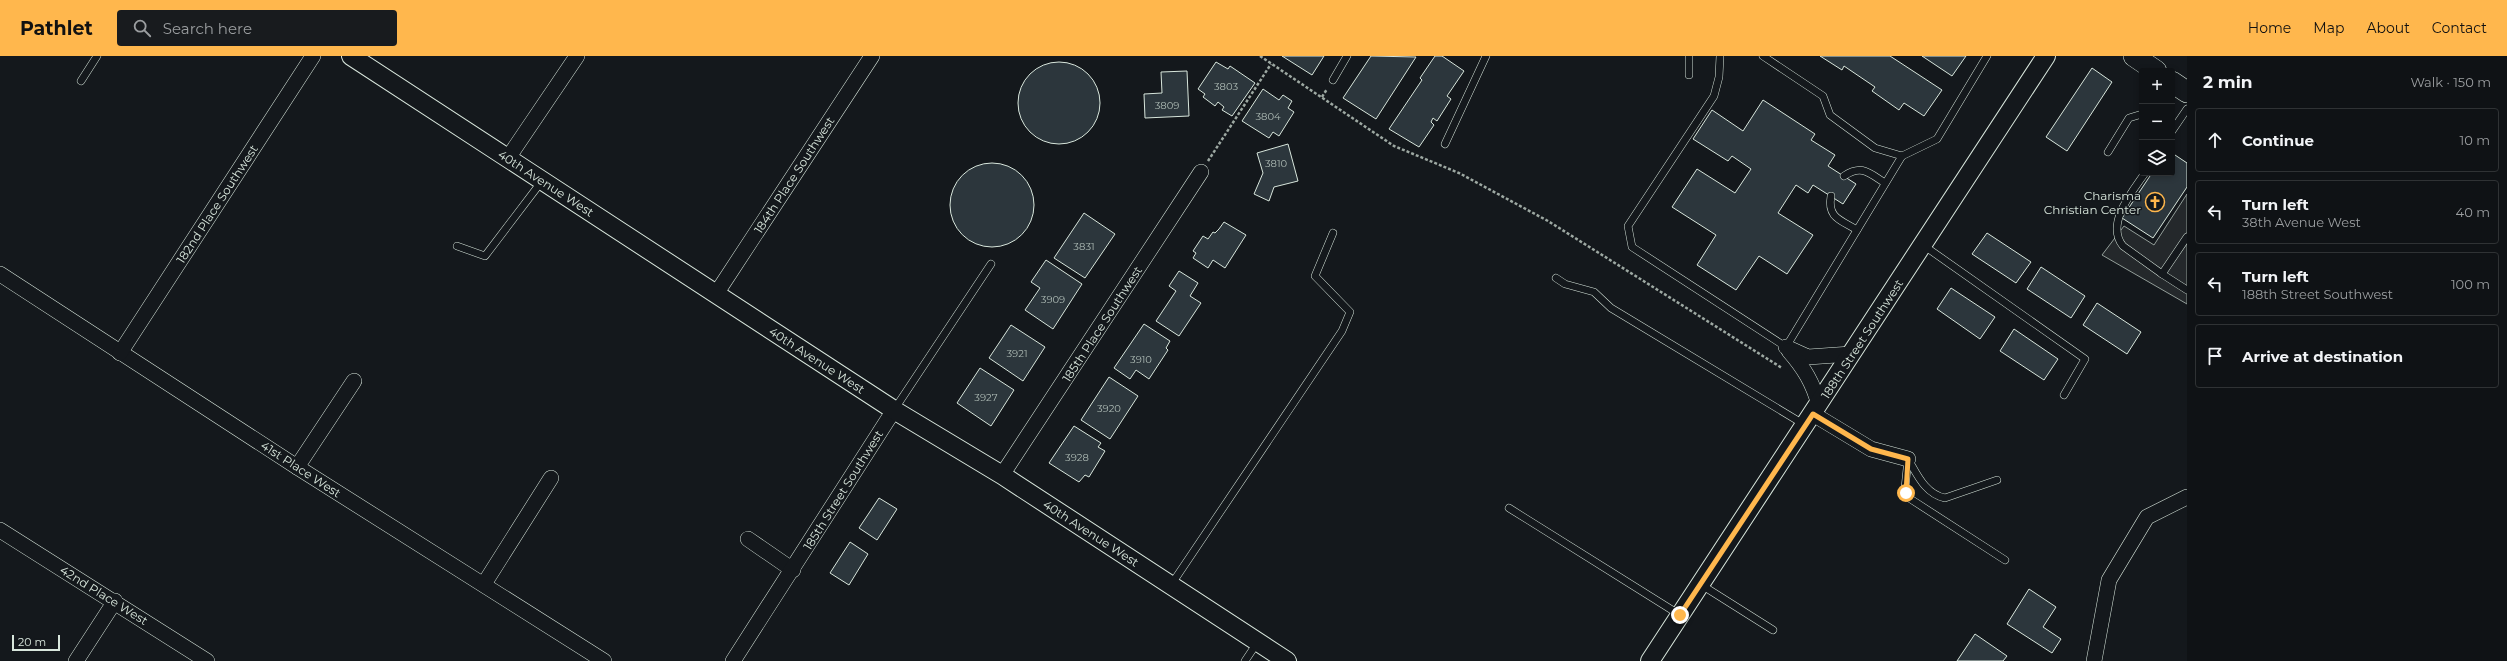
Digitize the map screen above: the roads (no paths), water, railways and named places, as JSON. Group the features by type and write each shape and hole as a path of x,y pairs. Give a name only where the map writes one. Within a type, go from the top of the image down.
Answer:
{"main road":[{"path":"2134,56 2152,68"}],"street":[{"name":"182nd Place Southwest","path":"120,352 313,56"},
{"name":"40th Avenue West","path":"351,56 894,410 1002,476 1257,643 1287,661"},
{"path":"508,158 577,56"},
{"name":"184th Place Southwest","path":"716,294 872,56"},
{"name":"188th Street Southwest","path":"1650,661 2046,56"},
{"name":"185th Place Southwest","path":"1002,476 1201,172"},
{"name":"41st Place West","path":"0,274 297,467 604,661"},
{"path":"1786,348 1808,357 1831,357 1851,354"},
{"path":"1786,348 1802,365 1813,385 1812,415 1871,449 1908,459"},
{"path":"297,467 354,381"},
{"name":"185th Street Southwest","path":"733,661 793,570 894,410"},
{"path":"484,584 551,478"},
{"path":"2094,661 2109,580 2147,517 2187,497"},
{"name":"42nd Place West","path":"0,530 115,601 207,661"},
{"path":"748,539 793,570"},
{"path":"76,661 115,601"}],"lane":[{"path":"81,81 98,56"},
{"path":"1333,80 1348,56"},
{"path":"1445,144 1486,56"},
{"path":"1689,56 1689,75"},
{"path":"1720,56 1719,77 1714,96 1628,226 1632,247 1786,348 1902,156 1937,139 1987,56"},
{"path":"1763,56 1823,96 1830,114 1875,148 1902,156"},
{"path":"2175,127 2187,109"},
{"path":"2108,152 2128,118 2139,115"},
{"path":"1844,176 1853,170 1864,170 1886,183"},
{"path":"2143,176 2121,214 2116,226 2118,240 2123,246 2187,290"},
{"path":"457,246 486,256 542,181"},
{"path":"1831,196 1829,207 1832,214 1857,230"},
{"path":"1170,585 1342,331 1350,312 1315,276 1332,233"},
{"path":"2162,274 2187,237"},
{"path":"1923,245 2084,359 2064,395"},
{"path":"894,410 991,264"},
{"path":"1556,278 1565,284 1594,292 1611,308 1812,415"},
{"path":"1908,459 1923,486 1945,498 1997,480"},
{"path":"1908,459 1905,488 1909,498 2005,560"},
{"path":"1509,508 1680,615"},
{"path":"1700,584 1773,630"},
{"path":"1245,661 1257,643"}],"place":[{"name":"Charisma Christian Center","path":"2155,202"}]}
